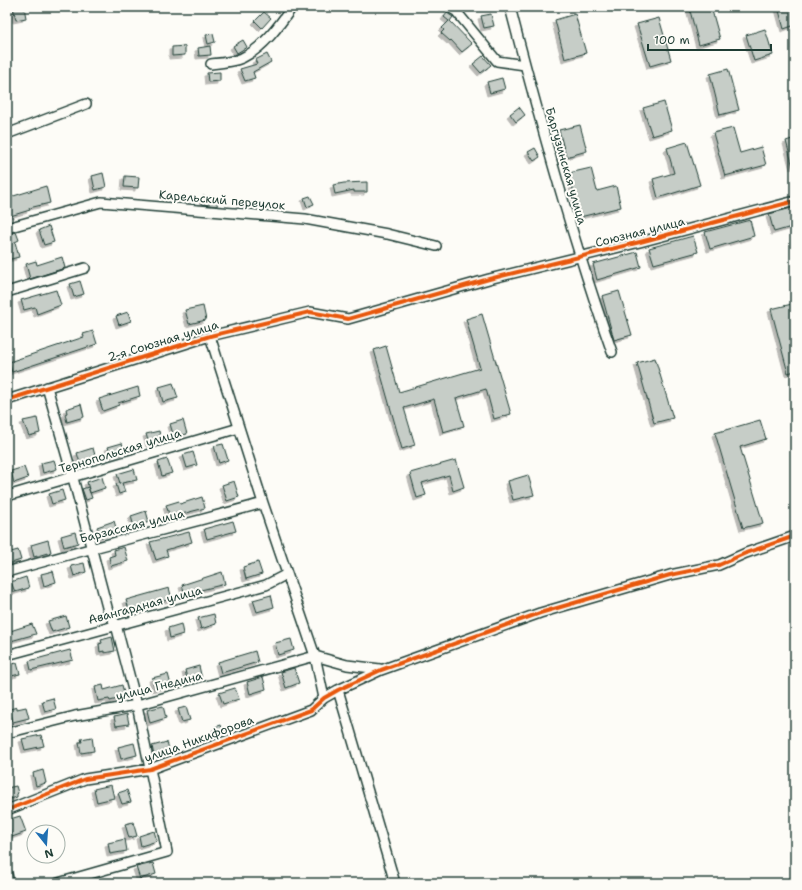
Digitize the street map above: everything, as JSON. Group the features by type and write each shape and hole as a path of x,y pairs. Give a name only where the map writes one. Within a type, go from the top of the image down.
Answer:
{"street":[{"path":"211,64 241,58 255,49 279,26 292,7"},
{"path":"449,7 456,11 497,61 525,65"},
{"name":"Баргузинская улица","path":"510,7 580,257 612,352"},
{"path":"7,134 86,104"},
{"name":"Союзная улица","path":"489,279 795,201"},
{"name":"Карельский переулок","path":"7,228 101,202 305,219 387,234 436,246"},
{"path":"7,292 86,268"},
{"name":"2-я Союзная улица","path":"7,400 210,336 310,312 348,319 489,279"},
{"path":"210,336 262,503 314,656 324,698"},
{"path":"47,387 108,611 116,625 137,705 167,852 58,883"},
{"name":"Тернопольская улица","path":"7,496 73,478 239,428"},
{"name":"Барзасская улица","path":"7,572 91,548 176,527 262,503"},
{"name":"улица Никифорова","path":"7,810 85,780 150,769 252,730 311,710 324,698 338,690 381,670 540,613 670,575 719,566 746,553 795,536"},
{"name":"Авангардная улица","path":"7,655 266,585 287,574"},
{"path":"314,656 347,665 381,670"},
{"name":"улица Гнедина","path":"7,733 75,716 137,705 314,656"},
{"path":"338,690 395,883"},
{"path":"7,874 9,883"}],"building":[{"path":"13,7 24,7 26,18 16,20"},
{"path":"689,7 711,7 720,39 699,45"},
{"path":"778,7 795,7 795,25 784,29"},
{"path":"264,12 271,18 262,28 255,21"},
{"path":"447,13 453,17 450,21 472,44 462,52 451,40 450,41 441,33 444,30 442,28 449,21 444,17"},
{"path":"491,14 494,26 484,28 481,16"},
{"path":"575,14 586,53 565,59 555,20"},
{"path":"659,18 671,60 650,66 637,24"},
{"path":"765,29 773,55 754,61 746,35"},
{"path":"213,34 215,42 208,44 206,35"},
{"path":"243,40 247,47 237,53 233,46"},
{"path":"185,46 185,55 172,56 172,47"},
{"path":"210,46 211,55 199,56 198,48"},
{"path":"267,54 271,62 253,72 255,78 245,81 240,69 257,64 255,60"},
{"path":"483,56 491,65 481,73 473,64"},
{"path":"728,69 739,110 720,115 710,74"},
{"path":"220,72 220,81 208,82 207,73"},
{"path":"502,78 505,89 490,93 487,82"},
{"path":"664,102 672,130 652,136 643,108"},
{"path":"519,107 525,115 516,122 510,114"},
{"path":"580,125 587,151 566,157 559,130"},
{"path":"733,128 740,153 761,147 766,165 725,176 713,133"},
{"path":"795,138 795,166 793,167 786,141"},
{"path":"687,142 700,185 658,198 653,179 674,173 667,148"},
{"path":"535,148 540,157 534,161 528,152"},
{"path":"591,168 597,191 616,186 621,207 580,217 569,173"},
{"path":"103,173 106,187 95,190 92,176"},
{"path":"125,176 139,177 138,188 124,187"},
{"path":"367,182 367,192 354,192 354,190 335,194 333,185"},
{"path":"46,186 50,203 29,208 30,210 7,217 7,198"},
{"path":"203,196 218,198 217,206 202,204"},
{"path":"310,196 314,204 307,207 304,198"},
{"path":"795,207 795,226 774,232 769,214"},
{"path":"750,220 754,236 710,249 705,232"},
{"path":"49,226 54,242 44,245 39,230"},
{"path":"16,232 19,240 15,242 19,257 7,260 7,241 10,240 8,234"},
{"path":"693,236 698,252 654,264 649,248"},
{"path":"637,252 641,267 597,280 593,264"},
{"path":"62,257 65,268 30,279 26,264 36,261 37,265"},
{"path":"80,281 84,294 74,297 70,284"},
{"path":"56,290 61,305 37,314 35,307 24,310 21,300"},
{"path":"619,291 632,335 614,340 602,296"},
{"path":"792,304 795,315 795,371 788,373 771,309"},
{"path":"203,306 206,320 189,324 185,310"},
{"path":"128,312 131,321 119,325 116,316"},
{"path":"482,314 511,414 494,419 486,389 456,398 464,426 443,432 434,399 404,408 415,445 402,449 374,350 386,346 399,392 480,368 466,319"},
{"path":"93,331 97,344 12,372 9,362 84,337 83,334"},
{"path":"655,358 673,418 654,423 637,363"},
{"path":"173,383 178,398 163,402 159,387"},
{"path":"138,387 140,396 118,403 119,405 103,411 99,399"},
{"path":"81,404 84,417 67,422 65,414 67,413 66,409"},
{"path":"37,418 40,433 29,436 23,421"},
{"path":"183,420 187,434 174,437 170,424"},
{"path":"760,420 766,439 740,447 763,523 743,528 715,433"},
{"path":"159,431 161,441 149,444 146,434"},
{"path":"122,443 125,452 111,456 108,447"},
{"path":"223,444 228,460 219,463 214,446"},
{"path":"93,448 96,459 80,463 77,453"},
{"path":"193,452 197,465 187,468 183,455"},
{"path":"167,459 172,473 162,476 158,462"},
{"path":"54,460 57,469 43,473 41,463"},
{"path":"456,460 464,487 453,491 449,475 422,483 426,495 417,498 410,473"},
{"path":"24,467 28,478 14,483 11,471"},
{"path":"134,469 137,480 122,483 125,492 119,494 116,484 120,483 117,474"},
{"path":"528,475 534,495 513,500 508,481"},
{"path":"102,477 105,488 90,493 87,482"},
{"path":"234,481 239,497 227,501 222,485"},
{"path":"88,487 92,498 86,500 82,489"},
{"path":"62,490 65,500 52,504 49,494"},
{"path":"202,497 205,508 170,517 166,505 179,501 180,504"},
{"path":"146,511 149,522 134,527 131,516"},
{"path":"114,521 117,531 101,537 97,527"},
{"path":"233,521 236,531 207,539 204,529"},
{"path":"75,532 78,543 64,547 61,536"},
{"path":"189,532 192,542 166,550 168,556 156,560 150,542"},
{"path":"48,540 51,552 34,557 31,545"},
{"path":"124,547 128,561 111,566 109,557 115,555 114,550"},
{"path":"18,550 21,560 8,564 7,553"},
{"path":"258,562 262,574 246,579 243,567"},
{"path":"84,563 86,572 74,576 71,566"},
{"path":"53,571 56,582 44,586 41,574"},
{"path":"222,572 225,584 185,594 182,585"},
{"path":"26,577 29,588 15,592 11,582"},
{"path":"169,588 172,599 129,609 126,600"},
{"path":"271,595 274,607 257,612 253,600"},
{"path":"214,614 216,624 201,629 198,618"},
{"path":"66,616 69,627 52,632 48,621"},
{"path":"32,624 36,634 7,642 7,632"},
{"path":"181,624 183,634 170,638 168,628"},
{"path":"112,637 115,651 104,653 104,651 100,652 99,644 102,643 101,640"},
{"path":"291,639 294,650 278,655 275,643"},
{"path":"70,650 73,660 31,670 29,661"},
{"path":"255,651 258,662 221,673 218,662"},
{"path":"17,663 20,674 7,677 7,665"},
{"path":"199,666 202,679 188,683 185,670"},
{"path":"294,668 299,683 286,688 281,672"},
{"path":"168,674 171,685 155,689 152,678"},
{"path":"263,677 266,689 250,694 247,682"},
{"path":"103,685 104,690 122,685 125,697 110,701 109,699 98,701 95,687"},
{"path":"235,688 239,699 223,704 219,693"},
{"path":"53,698 56,709 45,712 42,701"},
{"path":"163,706 166,718 150,723 147,710"},
{"path":"17,707 17,709 26,707 29,718 13,722 10,709"},
{"path":"186,707 190,720 182,722 178,709"},
{"path":"127,714 129,724 116,726 114,717"},
{"path":"221,725 224,734 218,736 215,727"},
{"path":"41,735 44,746 25,750 22,739"},
{"path":"92,737 94,751 81,753 79,742 82,742 81,739"},
{"path":"167,742 170,752 154,756 152,746"},
{"path":"134,743 137,755 121,759 118,747"},
{"path":"43,770 46,783 36,786 33,773"},
{"path":"111,785 114,798 97,802 94,789"},
{"path":"16,786 18,793 17,797 7,800 7,788"},
{"path":"127,790 131,802 122,804 118,793"},
{"path":"20,816 26,832 12,837 7,820"},
{"path":"133,822 137,836 129,838 125,824"},
{"path":"154,831 157,841 141,846 139,836"},
{"path":"125,839 127,851 110,854 108,843"},
{"path":"153,863 156,874 140,879 136,867"}],"cycle path":[{"path":"7,400 210,336 310,312 348,319 489,279 640,242 795,201"},
{"path":"7,810 85,779 150,769 311,710 324,698 381,670 540,613 670,575 719,565 746,553 795,536"}]}
